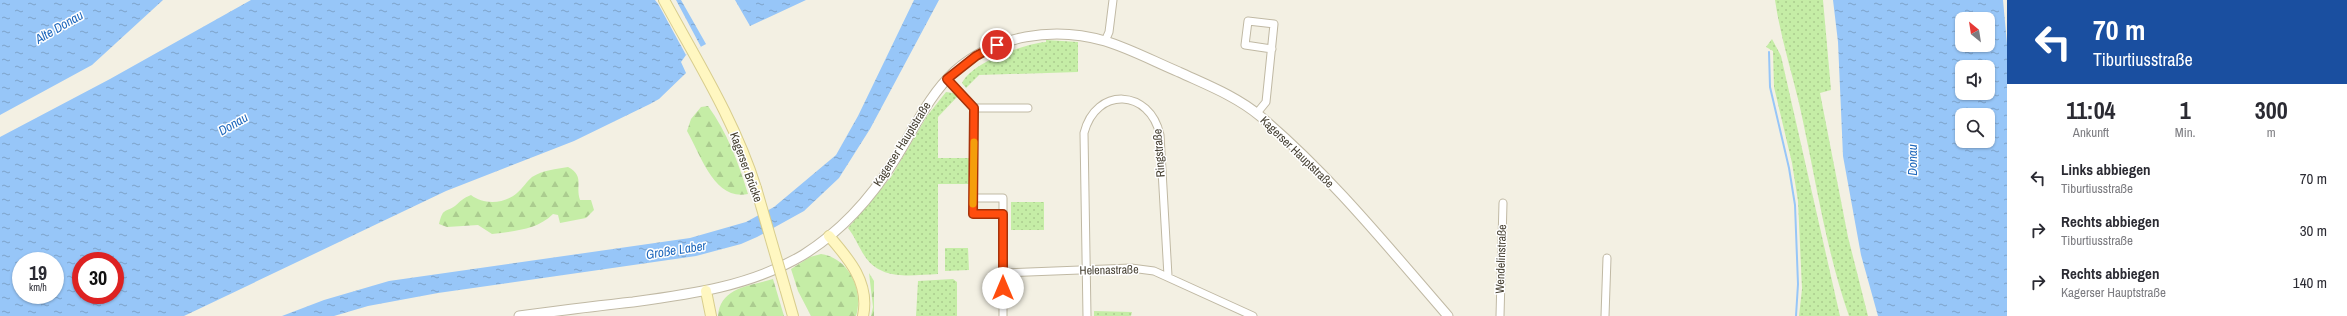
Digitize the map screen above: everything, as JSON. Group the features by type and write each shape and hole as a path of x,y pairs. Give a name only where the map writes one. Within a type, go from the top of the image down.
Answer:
{"main road":[{"name":"Kagerser Brücke","path":"664,0 731,126 756,188 793,316"},
{"path":"829,236 860,277 866,298 863,316"},
{"path":"706,291 712,316"}],"street":[{"path":"1105,41 1109,32 1113,0"},
{"path":"1257,113 1266,102 1272,49 1274,24 1248,21 1245,45 1272,49"},
{"name":"Kagerser Hauptstraße","path":"519,316 706,291 741,282 771,271 803,255 829,236 855,212 877,186 896,159 922,111 947,79 963,64 984,51 1019,38 1062,34 1105,41 1214,88 1257,113 1365,219 1448,316"},
{"path":"947,79 974,108 973,214 1003,214"},
{"name":"Ringstraße","path":"1087,316 1086,129 1092,115 1099,107 1116,99 1126,99 1144,107 1158,123 1160,135 1168,276"},
{"path":"974,108 1028,108"},
{"path":"973,198 1003,198 1003,316"},
{"name":"Wendelinstraße","path":"1500,316 1503,203"},
{"path":"1605,316 1607,258"},
{"name":"Helenastraße","path":"1004,273 1141,268 1168,276 1253,316"}],"green space":[{"path":"1775,0 1823,0 1831,90 1820,93 1848,237 1868,316 1849,316 1833,264 1799,103"},
{"path":"1772,39 1781,56 1840,316 1799,316 1802,289 1798,201 1792,163 1774,87 1773,51 1766,47"},
{"path":"1046,40 1078,42 1078,72 979,75 966,88 962,83 968,75 987,61 1012,50 1036,43 1046,42"},
{"path":"946,92 953,93 958,96 938,117 938,158 970,158 970,184 938,184 938,274 899,275 889,273 873,265 866,258 848,228 891,177 927,116"},
{"path":"708,106 721,126 732,148 748,194 736,194 726,190 717,183 703,163 687,131 691,119 701,107"},
{"path":"568,167 573,170 578,178 580,200 591,200 594,210 586,218 560,223 558,215 553,214 532,227 517,231 492,234 478,225 447,227 439,224 444,212 468,196 471,195 488,202 500,201 512,197 532,177 536,175 550,170"},
{"path":"1011,202 1044,202 1044,230 1011,230"},
{"path":"945,248 968,248 969,270 945,271"},
{"path":"821,254 831,257 839,262 852,277 858,296 856,316 811,316 798,291 791,269 810,257"},
{"path":"869,273 874,281 874,316 871,316 873,307"},
{"path":"773,279 784,316 718,316 720,306 730,293 746,286"},
{"path":"953,279 957,282 957,316 916,316 918,281"},
{"path":"1094,311 1132,312 1131,316 1094,316"}],"water":[{"name":"Alte Donau","path":"0,0 163,0 92,65 0,115"},
{"name":"Donau","path":"251,0 655,0 659,5 669,0 681,0 706,44 686,55 681,62 686,73 659,99 650,104 574,141 446,191 184,316 0,316 0,137 110,79"},
{"path":"735,0 806,0 750,26"},
{"name":"Große Laber","path":"914,0 939,0 870,129 839,178 804,211 757,237 741,244 696,256 438,293 368,306 334,316 282,316 324,300 389,281 690,238 746,222 774,207 836,155 858,116"},
{"name":"Donau","path":"1833,0 2003,0 2007,44 2007,316 1878,316 1861,255 1843,156 1838,42"}],"pier":[{"path":"656,0 660,3 665,0 676,0 701,47 686,55"}],"waterway":[{"path":"1769,52 1770,87 1789,168 1795,205 1798,284 1796,316"}],"slow traffic":[{"path":"973,204 974,142"}],"route":[{"path":"997,45 963,64 947,79 973,105 974,108 973,214 1003,214 1003,288"}]}
